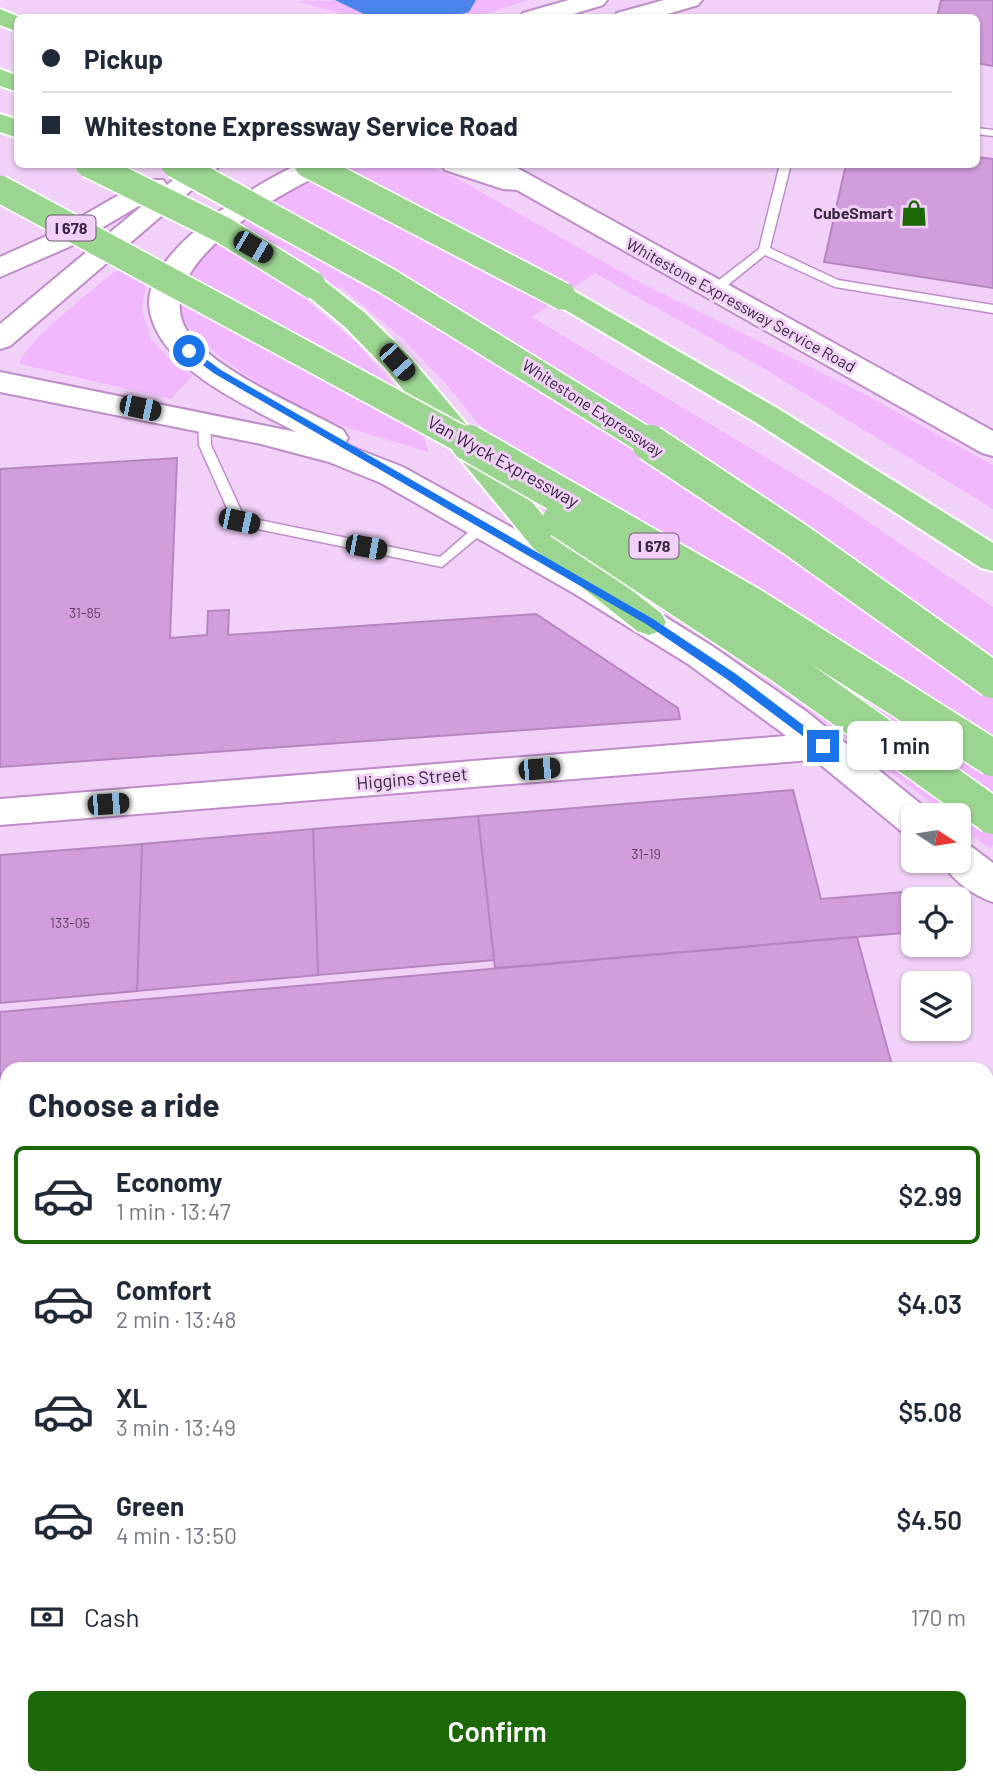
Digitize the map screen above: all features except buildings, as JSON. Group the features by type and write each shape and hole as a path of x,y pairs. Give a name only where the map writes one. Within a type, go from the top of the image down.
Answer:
{"highway":[{"path":"97,168 223,230 312,285 345,311 397,362 547,541 600,586 649,622"},
{"name":"Whitestone Expressway","path":"182,168 331,249 501,349 749,509 993,680"},
{"path":"316,168 562,296 806,439 993,559"},
{"name":"Van Wyck Expressway","path":"0,189 695,570 864,674 993,758"},
{"path":"303,353 748,642 993,816"}],"main road":[{"path":"546,14 595,0"},
{"path":"640,14 687,0"},
{"path":"0,268 61,240 186,168"},
{"path":"0,339 204,168"},
{"path":"315,168 275,188 189,251 171,276 165,313 181,344 218,372 649,622 732,677 901,809"},
{"path":"465,168 550,198"},
{"name":"Whitestone Expressway Service Road","path":"497,168 993,445"},
{"path":"0,382 204,421 339,454 422,490"},
{"path":"971,868 993,886"}],"street":[{"name":"Higgins Street","path":"0,812 823,746"}],"lane":[{"path":"714,290 764,250 785,168"},
{"path":"764,250 835,283 993,309"},
{"path":"204,421 205,444 239,521 442,562 484,526"}],"shaded area":[{"path":"373,0 402,14 343,14 296,1"},
{"path":"457,0 529,0 485,14 430,14"},
{"path":"336,168 433,168 458,179 641,283 864,394 993,465 993,509 758,365 595,273 532,317 835,499 993,607 993,845 989,848 971,834 971,803 931,803 793,698 686,624 569,534 445,383 402,338 340,286 337,288 322,279 298,293 359,345 411,406 429,452 316,415 246,375 202,341 188,325 181,311 183,289 193,269 217,243 247,218 316,175"},
{"path":"138,254 147,279 142,309 151,339 170,360 193,375 171,399 20,364 24,354 52,325"}],"water":[{"path":"335,0 476,0 469,12 461,14 364,14"}],"place":[{"name":"CubeSmart","path":"914,213"}],"route":[{"path":"189,351 218,372 649,622 732,677 823,746"}]}
